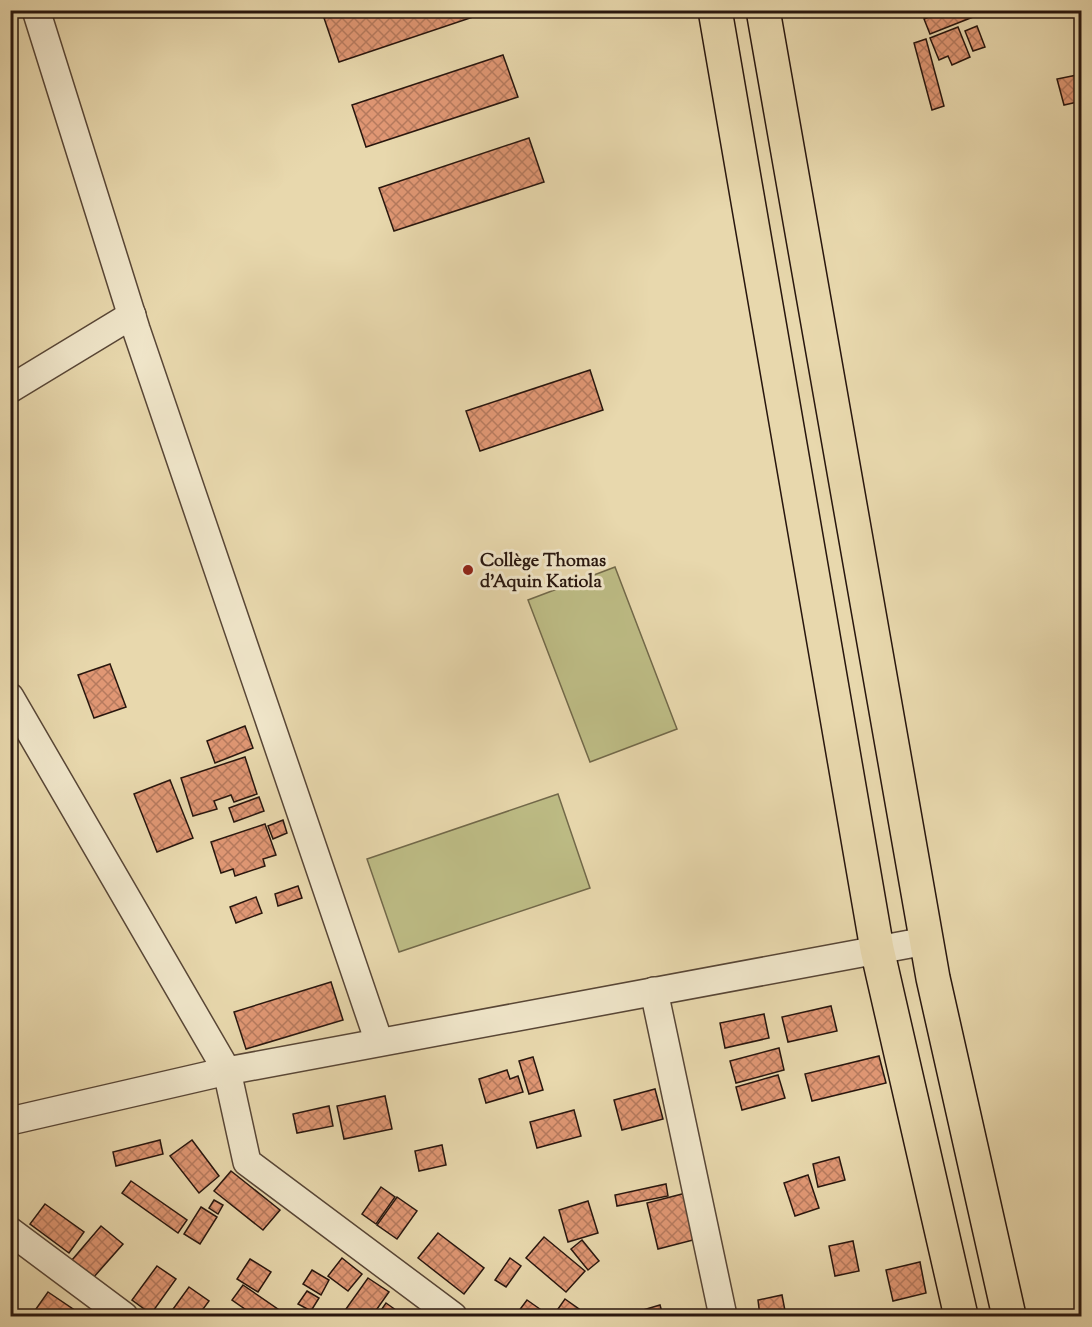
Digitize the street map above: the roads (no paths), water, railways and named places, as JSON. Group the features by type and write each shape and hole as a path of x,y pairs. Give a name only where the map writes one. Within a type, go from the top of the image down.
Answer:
{"highway":[{"path":"715,10 876,950 961,1317"},
{"path":"763,10 926,941 1009,1317"}],"street":[{"path":"36,10 132,315 379,1042"},
{"path":"10,389 132,315"},
{"path":"10,697 227,1071 247,1162 453,1317"},
{"path":"10,1121 227,1071 926,941"},
{"path":"654,991 723,1317"},
{"path":"10,1231 123,1317"}],"place":[{"name":"Collège Thomas d'Aquin Katiola","path":"468,570"}]}
